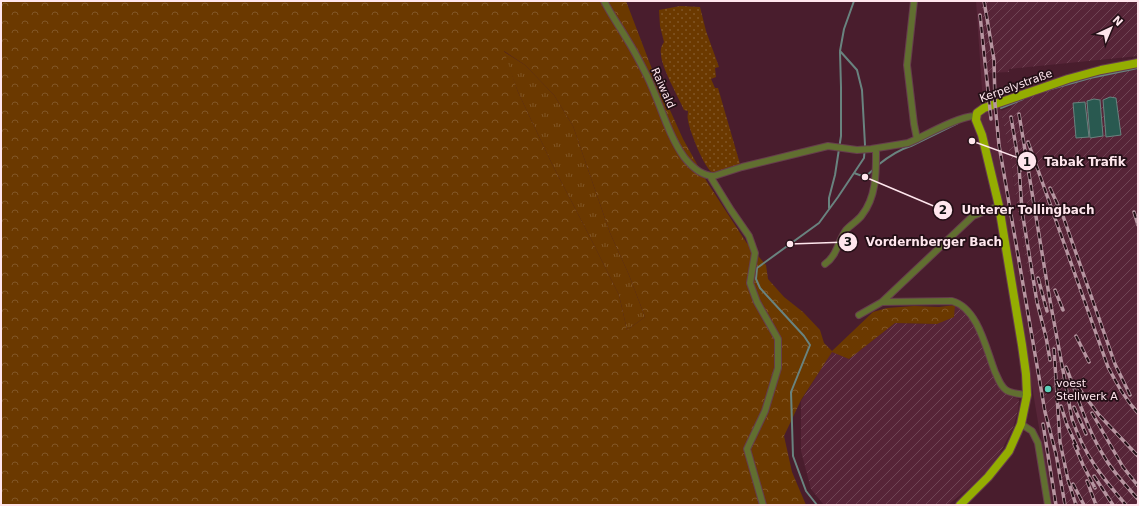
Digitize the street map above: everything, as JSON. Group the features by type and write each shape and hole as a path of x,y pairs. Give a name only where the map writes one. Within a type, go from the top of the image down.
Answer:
{"main road":[{"name":"Kerpelystraße","path":"960,505 1003,460 1014,442 1021,424 1026,395 1026,373 999,206 976,116 979,110 1043,87 1101,70 1138,62"}],"street":[{"name":"Raiwald","path":"604,1 648,77 675,142 691,165 710,176"},
{"path":"914,1 907,65 917,139"},
{"path":"763,505 747,450 765,411 778,368 778,339 757,302 750,283 755,253 749,236 710,176 828,146 859,150 908,143 971,115 976,116"},
{"path":"825,264 830,261 846,230 861,217 870,200 873,192 876,171 874,149"},
{"path":"859,315 882,302 973,216 999,206"},
{"path":"882,302 952,301 962,305 972,316 978,326 1002,387 1013,393 1026,395"},
{"path":"1021,424 1032,431 1038,443 1048,505"}],"shaded area":[{"path":"976,1 981,1 991,97 999,97 1010,156 1024,253 1041,327 1033,329 1063,505 1052,505 992,153 980,116 983,105"},
{"path":"981,1 1138,1 1138,56 1009,69 1009,72 988,73"},
{"path":"1134,67 1134,70 1138,70 1138,505 1063,505 1033,329 1041,327 1024,253 1010,156 1001,111 1011,107 1009,103 1042,91 1106,73"},
{"path":"1110,97 1116,98 1121,135 1106,137 1103,100"},
{"path":"1094,99 1100,100 1103,136 1090,138 1087,101"},
{"path":"1085,102 1089,137 1076,138 1073,103"},
{"path":"955,305 972,318 1006,393 1019,399 1018,410 1013,428 1000,453 987,470 970,487 948,505 824,505 811,489 801,451 801,401 832,351 849,359 895,323 937,324"}],"green space":[{"path":"1,1 626,1 655,77 683,139 707,182 746,242 766,265 768,279 784,297 803,312 820,330 824,343 832,351 873,312 887,308 914,306 939,307 955,305 954,317 937,324 895,323 849,359 832,352 801,400 784,436 792,472 806,505 1,505","holes":["504,51 525,65 554,95 573,126 610,233 629,275 645,317 627,330 619,295 552,164 518,92"]},
{"path":"680,6 700,7 706,31 719,67 715,68 716,77 711,79 715,88 718,88 740,164 738,166 713,173 706,165 698,149 689,125 688,111 684,110 662,60 661,50 664,42 660,26 659,10"},
{"path":"503,51 525,65 554,95 573,126 610,233 629,275 645,317 627,330 619,295 552,164 518,92"}],"waterway":[{"path":"817,505 806,491 793,456 791,392 810,345 804,336 760,288 756,279 757,268 819,223 864,158 865,145 862,90 857,70 840,51 844,29 854,1"},
{"path":"829,208 829,198 835,175 841,136 840,52"},
{"path":"1044,91 1090,78 1138,68"},
{"path":"1001,108 1023,99"},
{"path":"878,165 897,152 958,123"},
{"path":"854,173 865,177 874,169"}],"railway":[{"path":"984,1 994,60 995,104 999,145 1045,412 1056,454 1065,505"},
{"path":"980,15 991,119"},
{"path":"1019,114 1049,295 1072,419 1082,444 1094,465 1126,505"},
{"path":"1011,117 1020,171"},
{"path":"1028,142 1108,367 1125,397 1138,413"},
{"path":"1019,167 1022,211 1037,302 1050,360"},
{"path":"1050,188 1063,216 1115,364 1130,395"},
{"path":"1134,212 1138,225"},
{"path":"1038,278 1047,311"},
{"path":"1055,290 1063,310"},
{"path":"1076,336 1089,362"},
{"path":"1054,349 1060,442 1068,480 1076,505"},
{"path":"1066,367 1093,436 1116,474 1138,499"},
{"path":"1078,387 1099,415 1138,456"},
{"path":"1061,406 1067,425 1078,449"},
{"path":"1074,407 1086,434"},
{"path":"1092,413 1123,467 1138,486"},
{"path":"1043,424 1056,505"},
{"path":"1074,444 1095,488"},
{"path":"1094,476 1113,505"},
{"path":"1087,481 1096,505"},
{"path":"1073,484 1084,505"}],"place":[{"name":"Tabak Trafik","path":"972,141"},
{"name":"Unterer Tollingbach","path":"865,177"},
{"name":"Vordernberger Bach","path":"790,244"},
{"name":"voest Stellwerk A","path":"1048,389"}]}
